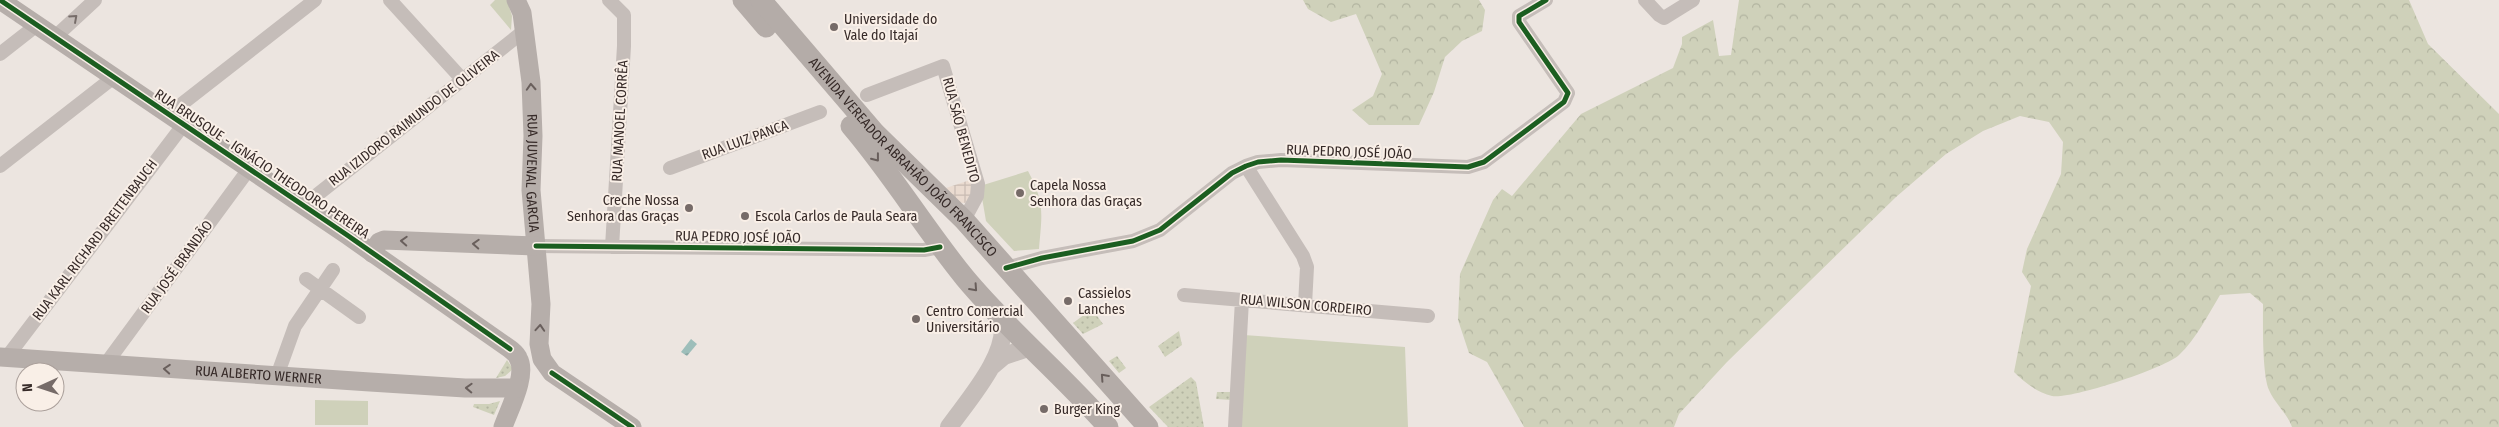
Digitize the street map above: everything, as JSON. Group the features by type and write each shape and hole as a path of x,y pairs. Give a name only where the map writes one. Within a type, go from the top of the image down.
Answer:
{"main road":[{"name":"RUA BRUSQUE - IGNÁCIO THEODORO PEREIRA","path":"0,0 510,349 519,358 522,370 518,388"},
{"name":"RUA JUVENAL GARCIA","path":"516,0 522,13 531,82 533,136 531,190 541,304 539,344 542,359 552,373 632,427"},
{"name":"AVENIDA VEREADOR ABRAHÃO JOÃO FRANCISCO","path":"743,0 866,144 940,247 1002,319 1108,427"},
{"name":"AVENIDA VEREADOR ABRAHÃO JOÃO FRANCISCO","path":"761,0 875,133 964,220 1148,427"},
{"path":"940,247 940,232 944,225 951,221 964,220"},
{"name":"RUA PEDRO JOSÉ JOÃO","path":"372,253 379,242 384,240 536,246"},
{"name":"RUA ALBERTO WERNER","path":"4,357 465,388 518,388"},
{"path":"503,427 518,388"}],"street":[{"path":"55,37 95,0"},
{"name":"RUA KARL RICHARD BREITENBAUCH","path":"4,357 176,119 315,0"},
{"path":"390,0 462,78"},
{"name":"RUA MANOEL CORRÊA","path":"609,0 624,16 624,46 612,247"},
{"name":"RUA PEDRO JOSÉ JOÃO","path":"1006,268 1042,258 1132,241 1160,230 1232,173 1258,162 1281,160 1468,167 1484,162 1564,102 1567,97 1568,93 1518,22 1519,16 1546,0"},
{"path":"1646,0 1664,18 1669,17 1693,0"},
{"path":"0,54 37,25"},
{"name":"RUA IZIDORO RAIMUNDO DE OLIVEIRA","path":"303,206 462,78 524,31"},
{"name":"RUA SÃO BENEDITO","path":"866,94 944,66 978,184 978,196 964,220"},
{"path":"0,166 114,77"},
{"name":"RUA LUIZ PANCA","path":"670,168 820,112"},
{"path":"1246,166 1303,256 1307,267 1305,305"},
{"name":"RUA JOSÉ BRANDÃO","path":"105,365 249,169"},
{"name":"RUA PEDRO JOSÉ JOÃO","path":"536,246 924,250 940,247"},
{"path":"277,376 292,334 333,270"},
{"path":"306,279 359,317"},
{"name":"RUA WILSON CORDEIRO","path":"1184,295 1428,316"},
{"path":"1235,427 1242,300"},
{"path":"991,368 1003,332 1002,319"},
{"path":"948,427 991,368 1004,356 1031,347"}],"green space":[{"path":"495,0 507,0 512,16 511,30 490,5"},
{"path":"1303,0 1479,0 1485,10 1482,31 1462,41 1445,57 1434,92 1419,125 1369,125 1352,110 1373,96 1382,74 1356,14 1331,22 1308,9"},
{"path":"1739,0 2409,0 2428,44 2499,114 2499,427 2292,427 2269,390 2264,361 2263,304 2250,293 2220,295 2191,342 2171,361 2117,382 2062,396 2047,395 2032,387 2014,372 2031,286 2022,272 2027,249 2061,174 2063,142 2049,122 2020,116 1983,131 1946,154 1896,197 1727,362 1679,414 1674,427 1524,427 1487,362 1469,353 1458,320 1460,274 1493,200 1502,189 1512,196 1581,114 1673,68 1682,44 1682,37 1713,20 1719,56 1731,55"},
{"path":"1028,171 1040,200 1041,226 1039,249 1014,251 986,221 980,186"},
{"path":"1092,309 1103,324 1083,334 1073,323"},
{"path":"1179,331 1182,345 1165,357 1158,346"},
{"path":"1244,335 1405,347 1408,427 1240,427"},
{"path":"1117,356 1126,368 1119,373 1109,361"},
{"path":"507,360 513,369 505,376 496,378"},
{"path":"1191,377 1196,382 1204,427 1168,427 1149,407"},
{"path":"1217,392 1232,392 1231,400 1216,399"},
{"path":"315,400 368,401 368,425 315,425"},
{"path":"500,401 494,415 473,407 474,404 489,404"}],"shaded area":[{"path":"970,180 972,191 968,202 958,202 946,188"}],"water":[{"path":"691,339 697,344 687,356 681,352"}],"cycle path":[{"path":"0,0 347,235 510,349"},
{"path":"1006,268 1042,258 1133,241 1160,230 1232,173 1258,162 1281,160 1468,167 1484,162 1564,102 1568,93 1519,22 1519,16 1546,0"},
{"path":"536,246 924,250 940,247"},
{"path":"552,373 632,427"}],"place":[{"name":"Universidade do Vale do Itajaí","path":"834,27"},
{"name":"Capela Nossa Senhora das Graças","path":"1020,193"},
{"name":"Creche Nossa Senhora das Graças","path":"689,208"},
{"name":"Escola Carlos de Paula Seara","path":"745,216"},
{"name":"Cassielos Lanches","path":"1068,301"},
{"name":"Centro Comercial Universitário","path":"916,319"},
{"name":"Burger King","path":"1044,409"}]}
